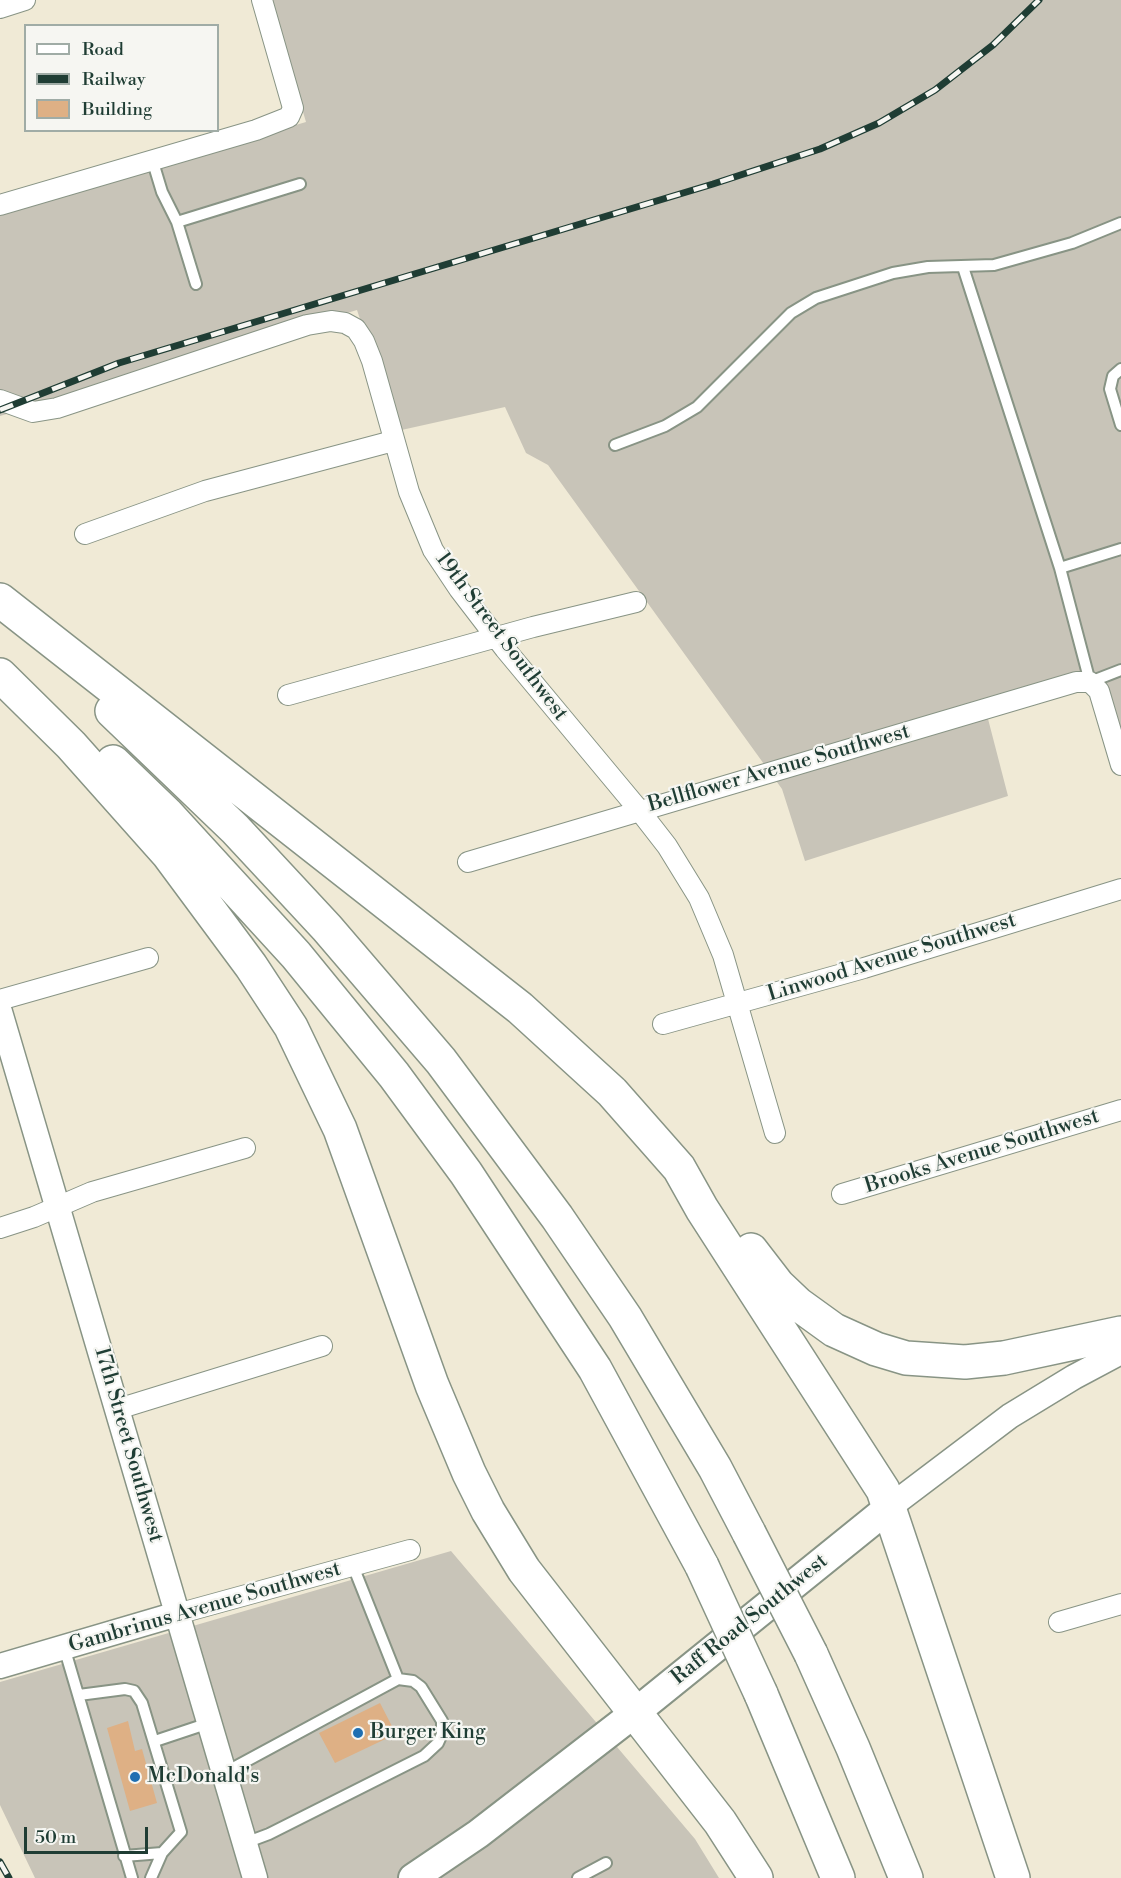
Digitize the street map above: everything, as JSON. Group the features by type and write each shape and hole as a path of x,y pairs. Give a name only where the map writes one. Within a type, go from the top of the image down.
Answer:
{"highway":[{"path":"0,600 520,1008 612,1092 679,1168 709,1198 778,1285 798,1304 834,1330 876,1349 915,1359 965,1362 1045,1351 1121,1333"},
{"path":"0,614 130,727 235,828 327,928 441,1061 557,1216 625,1317 715,1468 810,1654 853,1748 906,1878"},
{"path":"0,661 75,725 167,813 257,910 394,1075 466,1173 589,1359 702,1566 761,1694 838,1878"},
{"path":"0,675 70,745 168,854 251,966 291,1027 340,1129 432,1385 479,1494 524,1570 720,1822 756,1878"},
{"path":"679,1168 702,1209 854,1442 891,1506 1013,1878"}],"main road":[{"name":"Raff Road Southwest","path":"413,1878 478,1834 636,1712 891,1506"}],"street":[{"path":"0,8 25,0"},
{"path":"0,205 279,123 291,114 293,108 262,0"},
{"name":"19th Street Southwest","path":"0,400 33,412 57,408 307,325 331,321 352,326 364,341 409,492 433,550 496,638 667,846 699,898 723,955 775,1133"},
{"path":"85,534 216,488 393,441"},
{"path":"288,695 496,638 636,603"},
{"name":"Bellflower Avenue Southwest","path":"468,862 978,709 1077,682 1090,682"},
{"path":"1090,682 1102,699 1121,765"},
{"name":"Linwood Avenue Southwest","path":"663,1024 738,1004 1121,889"},
{"path":"0,1000 148,957"},
{"name":"17th Street Southwest","path":"0,1012 255,1878"},
{"name":"Brooks Avenue Southwest","path":"842,1194 1121,1110"},
{"path":"0,1228 92,1192 245,1148"},
{"path":"118,1409 322,1346"},
{"name":"Raff Road Southwest","path":"891,1506 1010,1416 1091,1367 1121,1352"},
{"name":"Gambrinus Avenue Southwest","path":"0,1665 410,1550"},
{"path":"1059,1622 1121,1604"}],"lane":[{"path":"152,159 162,192 177,222 196,284"},
{"path":"177,222 300,184"},
{"path":"615,445 665,426 697,407 791,313 816,298 892,273 927,267 994,265 1041,253 1121,223"},
{"path":"963,267 1060,568 1090,682 1121,670"},
{"path":"1121,369 1113,376 1110,389 1121,425"},
{"path":"1060,568 1121,549"},
{"path":"352,1566 398,1679"},
{"path":"64,1647 132,1878"},
{"path":"224,1773 398,1679 413,1681 434,1703 442,1721 442,1734 438,1743 424,1755 269,1834 244,1843"},
{"path":"79,1695 114,1689 134,1691 142,1703 181,1832 162,1853 152,1878"},
{"path":"155,1741 209,1724"},
{"path":"124,1856 162,1853"},
{"path":"578,1878 606,1863"}],"shaded area":[{"path":"270,0 1121,0 1121,743 1102,681 987,715 1008,796 805,861 782,789 548,465 526,453 505,407 397,431 357,310 0,416 0,212 306,122"},
{"path":"451,1551 695,1839 719,1878 35,1878 0,1805 0,1682"}],"building":[{"name":"Burger King","path":"380,1703 396,1734 335,1763 319,1733"},
{"name":"McDonald's","path":"128,1721 135,1751 142,1749 157,1803 130,1811 107,1728"}],"railway":[{"path":"0,410 119,363 713,184 820,149 879,123 935,90 993,45 1039,0"},
{"path":"0,1862 9,1878"}],"place":[{"name":"Burger King","path":"358,1733"},
{"name":"McDonald's","path":"135,1777"}]}
